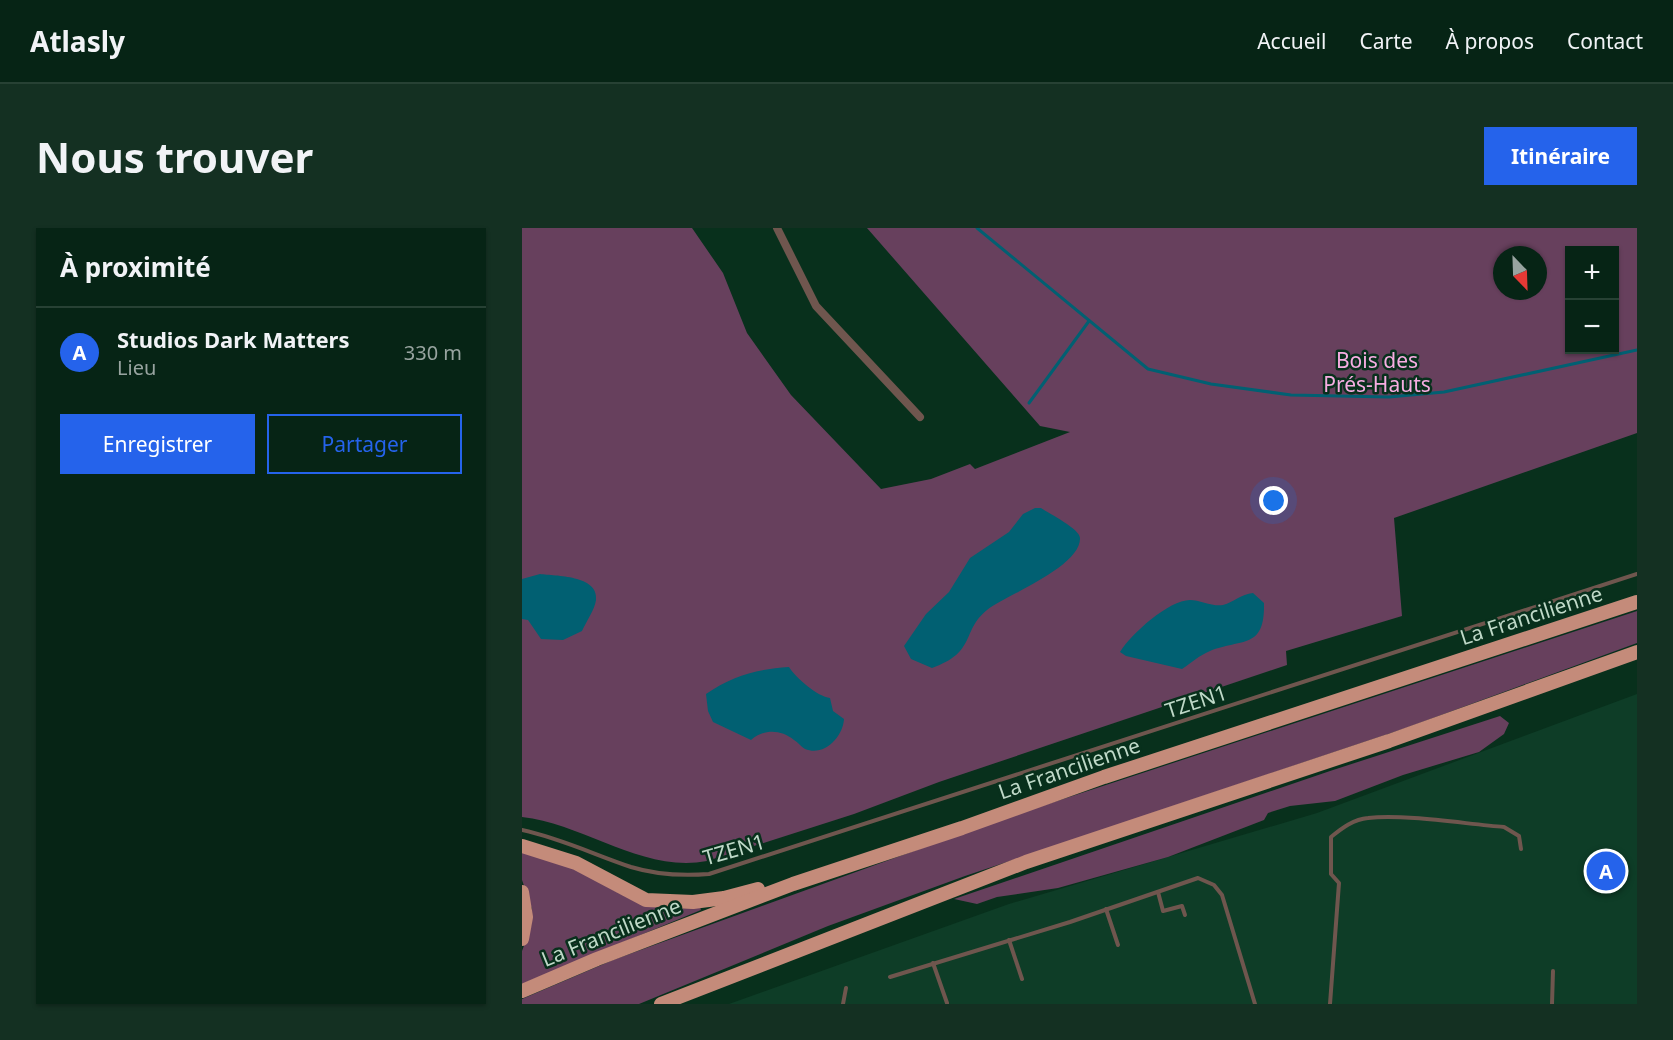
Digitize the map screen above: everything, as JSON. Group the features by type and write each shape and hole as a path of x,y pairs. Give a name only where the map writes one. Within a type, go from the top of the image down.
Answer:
{"highway":[{"name":"La Francilienne","path":"522,991 597,958 792,884 962,828 1104,777 1637,602"},
{"path":"661,1004 1026,862 1454,719 1637,652"},
{"path":"522,846 564,857 632,895 660,903 724,898 766,886 792,884"},
{"path":"522,892 526,916 522,939"},
{"path":"671,1004 688,993"}],"street":[{"path":"777,228 816,306 920,417"}],"lane":[{"name":"TZEN1","path":"522,831 544,835 633,868 675,876 709,874 1637,574"},
{"path":"1330,1004 1339,883 1331,873 1331,837 1344,826 1366,818 1375,818 1504,827 1519,836 1521,849"},
{"path":"890,977 1198,878 1214,885 1222,895 1255,1004"},
{"path":"1158,892 1163,910 1182,906 1185,915"},
{"path":"1106,909 1118,945"},
{"path":"1009,940 1022,979"},
{"path":"933,963 946,1003"},
{"path":"1552,1004 1553,971"},
{"path":"843,1004 846,988"}],"shaded area":[{"path":"1637,694 1637,1004 729,1004 1009,904 1317,813"}],"green space":[{"name":"Bois des Prés-Hauts","path":"522,228 692,228 723,273 747,333 791,395 881,489 931,479 970,464 975,469 1070,432 1040,426 867,228 1637,228 1637,433 1394,518 1402,616 1286,651 1287,665 939,782 854,814 707,861 683,863 660,860 545,821 522,817"},
{"path":"1637,611 1637,643 1406,728 965,876 828,926 639,1004 522,1004 522,999 613,960 1005,818"},
{"path":"1500,716 1509,723 1504,734 1479,752 1403,775 1335,801 1290,806 1268,813 1264,820 1168,857 1058,888 997,897 977,904 954,899 1330,771"},
{"path":"522,851 572,868 636,901 663,908 700,907 701,910 522,984 522,951 531,927 532,909 522,880"}],"water":[{"path":"1035,508 1041,508 1079,534 1077,549 1069,559 1056,570 987,610 979,618 962,648 946,662 932,668 911,659 904,646 926,614 949,592 970,558 1009,532 1023,514"},
{"path":"540,574 575,578 591,586 596,600 582,631 563,640 541,639 528,620 522,619 522,579"},
{"path":"1253,593 1264,603 1263,618 1256,635 1249,640 1210,651 1182,669 1126,656 1120,652 1151,619 1181,601 1190,600 1223,605"},
{"path":"789,667 807,686 830,698 833,711 844,719 840,732 831,744 812,751 804,748 789,736 778,732 766,732 751,740 713,722 708,711 706,694 725,682 745,674"}],"waterway":[{"path":"977,228 1148,369 1211,384 1291,395 1389,397 1444,392 1637,350"},
{"path":"1029,403 1089,321"}],"place":[{"name":"Studios Dark Matters","path":"1606,871"}]}
